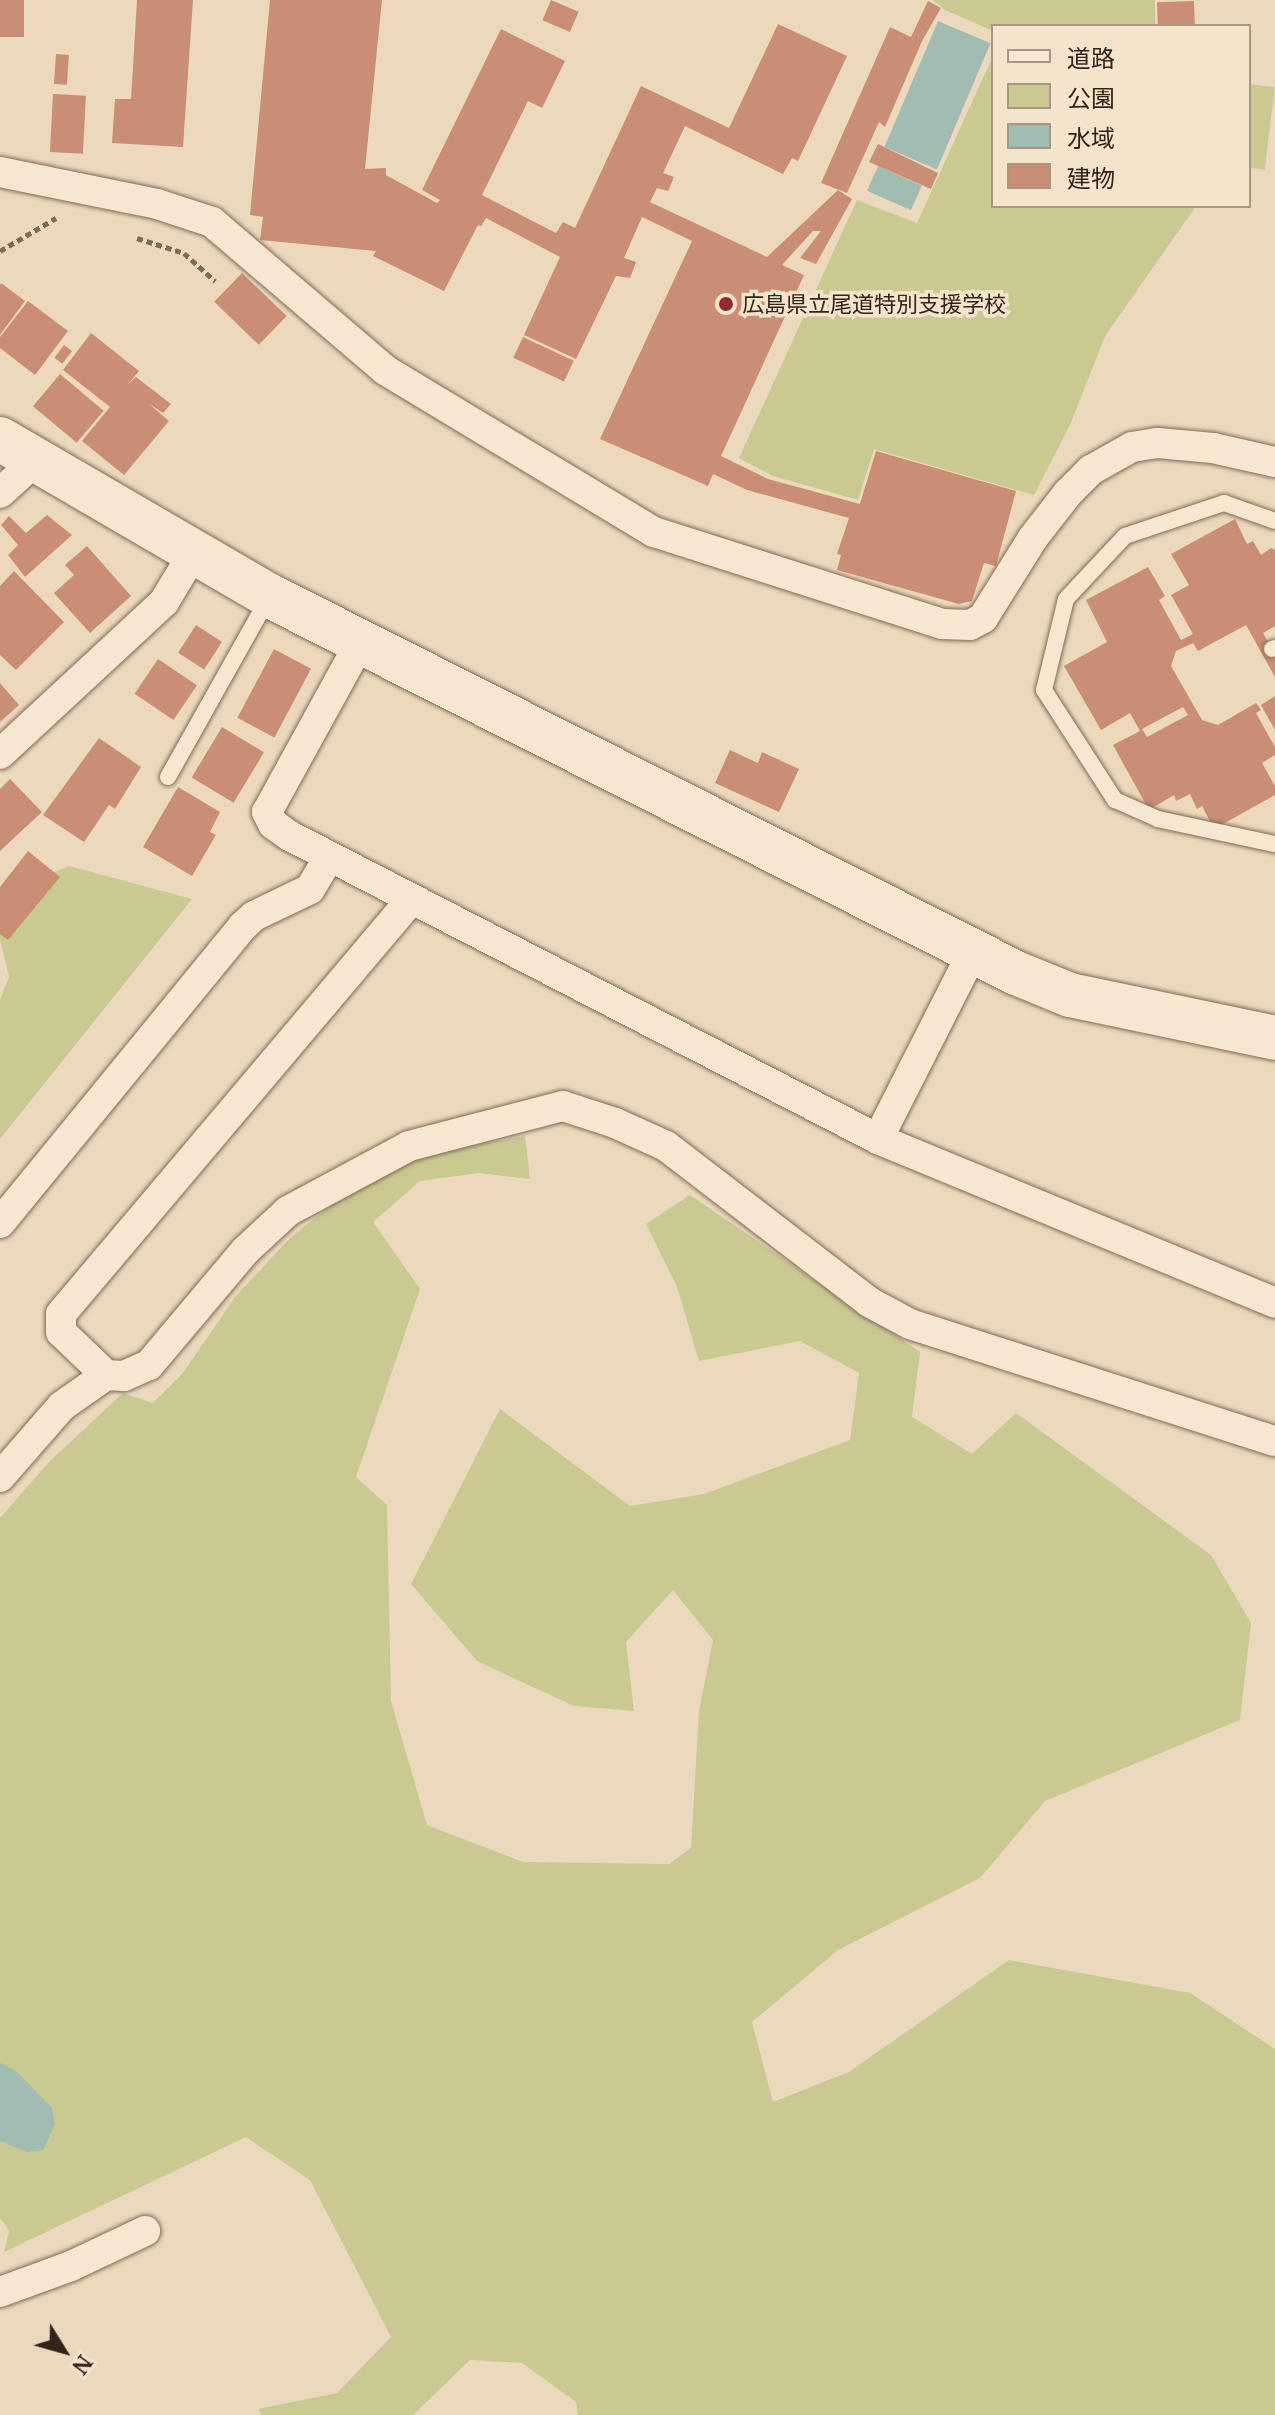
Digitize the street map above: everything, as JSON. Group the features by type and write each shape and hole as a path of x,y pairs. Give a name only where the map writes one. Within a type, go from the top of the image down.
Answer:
{"street":[{"path":"0,172 157,204 212,222 385,370 492,431 654,532 943,624 970,625 983,618 1033,538 1068,493 1091,470 1132,447 1158,443 1213,448 1275,462"},
{"path":"0,493 18,450 270,596 973,952 1070,995 1275,1038"},
{"path":"0,754 164,602 193,554"},
{"path":"360,643 267,812 273,824 288,835 410,901 878,1139 1275,1303"},
{"path":"0,1223 243,926 254,916 310,889 329,857"},
{"path":"106,1375 61,1332 61,1314 410,901"},
{"path":"878,1139 973,952"},
{"path":"0,1477 62,1406 106,1375 124,1376 149,1365 246,1250 288,1211 409,1146 563,1106 615,1123 666,1146 869,1302 910,1324 1275,1441"},
{"path":"0,2292 71,2266 145,2231"}],"lane":[{"path":"1275,521 1224,503 1125,536 1066,599 1044,690 1115,800 1158,819 1275,844"},
{"path":"168,777 270,596"}],"path":[{"path":"43,215 70,220"},
{"path":"0,251 57,218"},
{"path":"123,233 184,253 215,281"}],"green space":[{"path":"933,0 1155,0 1155,24 991,24 991,30 945,10"},
{"path":"991,60 991,208 1195,208 1105,336 1070,425 1034,495 874,449 858,500 773,476 739,458 857,200 917,223"},
{"path":"1251,84 1275,87 1265,170 1251,168"},
{"path":"69,866 192,899 0,1139 0,1000 9,977 0,939 0,897"},
{"path":"525,1136 530,1179 479,1173 420,1181 373,1222 420,1289 356,1477 387,1505 391,1701 427,1825 523,1862 669,1864 691,1848 699,1711 713,1640 673,1590 626,1642 634,1711 574,1706 477,1661 411,1584 500,1409 630,1506 704,1494 850,1440 859,1373 800,1341 699,1361 677,1287 646,1224 690,1195 920,1352 912,1417 972,1454 1016,1413 1211,1555 1251,1623 1240,1720 1045,1801 980,1878 838,1950 752,2022 773,2102 849,2072 1009,1960 1190,1993 1275,2049 1275,2415 578,2415 576,2402 522,2363 470,2360 413,2415 262,2415 258,2409 337,2393 391,2337 310,2180 246,2137 4,2252 9,2231 0,2218 0,1518 49,1462 123,1393 153,1403 183,1373 235,1297 290,1238 344,1195 408,1162 451,1149"}],"water":[{"path":"938,21 990,43 937,169 884,147"},
{"path":"878,166 922,186 911,210 867,191"},
{"path":"0,2063 15,2070 52,2108 55,2124 43,2150 27,2152 0,2141"}],"building":[{"path":"0,0 24,0 24,37 0,37"},
{"path":"137,0 193,0 183,147 112,143 115,99 131,99"},
{"path":"270,0 382,0 365,169 386,168 386,175 437,203 440,200 422,190 501,29 565,61 542,108 528,101 482,195 556,233 563,222 575,228 641,86 729,128 778,24 847,56 798,161 792,158 783,174 685,126 663,173 674,177 668,191 657,188 650,202 767,257 838,190 852,199 816,264 800,258 821,231 813,231 782,265 804,275 721,456 768,479 860,504 876,451 1016,491 996,566 984,563 972,601 959,604 837,570 841,555 837,554 849,518 747,490 713,474 708,486 600,439 692,241 642,217 624,258 636,262 630,278 616,276 576,359 524,335 560,257 486,218 481,226 478,225 444,291 373,256 376,251 260,240 263,217 250,215"},
{"path":"551,0 579,12 570,32 542,20"},
{"path":"928,1 941,8 922,41 885,127 879,122 847,193 821,183 890,27 911,37"},
{"path":"1194,1 1195,24 1158,24 1157,2"},
{"path":"56,54 69,55 67,85 54,84"},
{"path":"53,94 86,96 83,154 50,152"},
{"path":"878,144 938,173 931,189 869,162"},
{"path":"242,273 287,316 259,345 214,302"},
{"path":"0,285 25,301 0,335"},
{"path":"28,301 68,331 35,375 0,348 0,337"},
{"path":"91,333 139,371 127,385 136,377 171,404 163,413 148,403 169,421 124,475 82,441 110,407 63,370"},
{"path":"523,337 574,361 564,382 513,358"},
{"path":"64,345 72,351 62,364 54,358"},
{"path":"60,374 104,411 77,443 33,406"},
{"path":"47,515 72,535 25,577 8,555 18,545 1,525 9,516 26,533"},
{"path":"1235,519 1247,544 1253,541 1261,555 1271,548 1275,550 1275,626 1263,633 1275,654 1275,677 1246,625 1198,651 1193,643 1176,651 1171,666 1202,720 1218,725 1256,703 1261,710 1256,713 1275,747 1275,755 1262,763 1275,786 1275,795 1214,829 1202,806 1197,809 1190,794 1176,801 1174,795 1149,810 1113,745 1140,731 1130,713 1101,730 1064,666 1107,642 1086,600 1148,567 1165,596 1159,600 1181,640 1193,634 1171,595 1189,585 1171,554","holes":["1183,707 1188,715 1147,737 1142,729"]},
{"path":"87,546 131,596 90,633 54,593 74,575 65,565"},
{"path":"14,571 64,622 16,670 0,655 0,586"},
{"path":"196,625 222,642 204,670 178,653"},
{"path":"274,649 311,669 274,738 237,718"},
{"path":"158,659 197,685 173,720 135,694"},
{"path":"0,683 19,705 0,722"},
{"path":"1275,696 1275,730 1261,705"},
{"path":"222,727 264,752 234,803 192,778"},
{"path":"99,738 141,767 115,809 109,805 84,842 43,815"},
{"path":"730,750 758,763 762,752 799,769 779,812 715,783"},
{"path":"10,779 42,812 0,851 0,789"},
{"path":"178,787 220,812 210,832 216,835 192,876 143,847"},
{"path":"28,851 60,877 8,940 0,934 0,887"}],"place":[{"name":"広島県立尾道特別支援学校","path":"726,304"}]}
